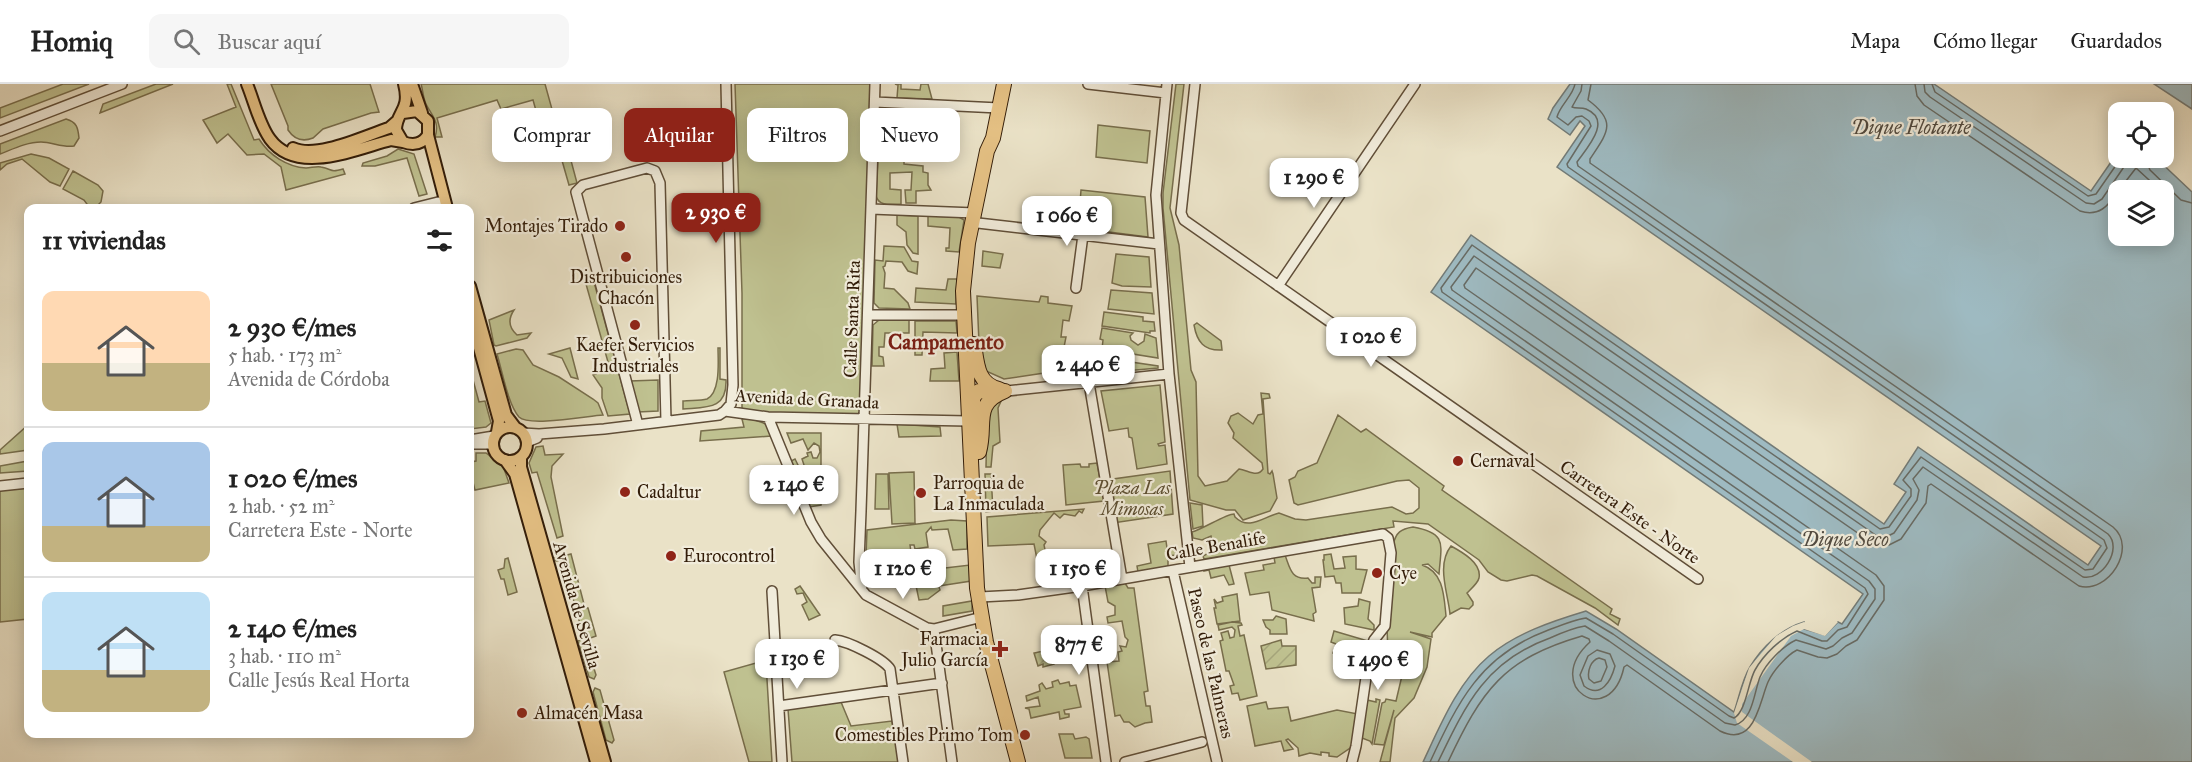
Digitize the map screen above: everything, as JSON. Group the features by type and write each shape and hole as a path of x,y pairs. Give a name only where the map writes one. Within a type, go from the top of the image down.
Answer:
{"highway":[{"path":"1004,84 993,138 987,151 965,266 964,315 977,588 986,642 1018,762"},
{"path":"976,218 972,284 983,588 980,597"},
{"path":"964,315 969,323 972,389 976,393"},
{"path":"974,344 982,380 990,387 1003,391"},
{"path":"976,393 1003,391"},
{"path":"979,452 982,442 982,411 990,399 1003,391"},
{"path":"973,519 977,508 972,400 976,393"}],"main road":[{"path":"247,84 270,139 281,150 297,157 318,159 391,140 408,143 422,142 428,135"},
{"path":"255,84 275,134 285,144 298,150 320,151 389,128 400,117 412,111 422,113"},
{"path":"404,84 407,98 396,130 408,143 422,151 441,204"},
{"path":"412,84 422,113 429,125 428,135 442,204"},
{"path":"474,300 506,415 522,434 526,450 514,461 505,460 497,455 495,438 500,426 474,330"},
{"path":"495,438 505,427 522,434"},
{"name":"Avenida de Sevilla","path":"521,457 520,467 604,762"},
{"name":"Avenida de Sevilla","path":"505,460 514,474 596,762"}],"street":[{"path":"0,131 122,84"},
{"path":"725,411 731,405 734,385 726,84"},
{"name":"Calle Santa Rita","path":"862,590 860,562 875,84"},
{"path":"1088,84 1166,89 1156,195 1168,374 1190,567"},
{"name":"Carretera Este - Norte","path":"1195,84 1182,217 1192,227 1698,579"},
{"path":"1278,286 1415,84"},
{"path":"874,102 999,108"},
{"path":"638,424 576,192 583,185 647,168 655,171 660,183 666,421"},
{"path":"872,209 976,218 1159,244"},
{"path":"1076,288 1083,235"},
{"path":"868,315 964,315"},
{"path":"1003,391 1168,374"},
{"path":"1089,382 1122,579"},
{"name":"Avenida de Granada","path":"522,434 537,438 539,434 719,415 725,411 768,417 968,421"},
{"path":"768,417 814,528 862,590 871,598 927,628 934,629 982,617"},
{"path":"474,441 495,438"},
{"path":"0,486 24,483"},
{"name":"Calle Benalife","path":"980,597 1018,596 1378,534 1386,535 1391,553 1385,626 1374,640 1370,650 1352,762"},
{"name":"Paseo de las Palmeras","path":"1173,571 1217,762"},
{"path":"1082,586 1106,762"},
{"path":"772,591 782,762"},
{"path":"934,629 952,762"},
{"path":"835,640 845,642 886,663 892,672 903,762"},
{"path":"779,706 942,683"},
{"path":"1125,762 1202,742"}],"green space":[{"path":"63,84 89,84 0,118 0,108"},
{"path":"156,84 173,84 100,113 103,104"},
{"path":"227,84 231,84 254,140 259,139 273,155 285,163 299,167 321,167 333,171 343,169 345,174 286,190 281,167 264,154 247,155 228,134 217,143 203,120 236,107"},
{"path":"271,84 370,84 379,112 323,129 313,138 299,139 288,130"},
{"path":"421,84 545,84 552,108 535,108 533,100 501,108 497,100 437,118 442,137 435,137 436,123 425,102"},
{"path":"735,84 875,84 874,108 860,108 860,162 873,162 865,418 742,415 742,293"},
{"path":"895,84 901,84 901,89 920,90 921,84 928,84 932,99 897,98 898,85"},
{"path":"1176,84 1184,84 1170,208 1179,245 1191,370 1196,382 1198,476 1205,486 1227,481 1239,469 1255,473 1261,472 1262,463 1233,438 1234,433 1228,423 1231,416 1238,413 1253,424 1258,415 1263,414 1261,393 1269,394 1270,398 1263,399 1268,473 1272,471 1277,498 1270,511 1243,520 1235,510 1226,510 1190,500 1163,208"},
{"path":"66,119 73,122 77,128 79,138 74,146 36,142 0,154 0,144"},
{"path":"1098,125 1150,131 1147,163 1096,157"},
{"path":"398,149 414,154 427,194 419,196 407,158 375,166 362,166 363,163 387,156"},
{"path":"31,154 49,158 69,169 60,186 50,182 22,159 7,164 0,170 0,163"},
{"path":"562,162 571,162 577,183 569,185"},
{"path":"878,162 904,162 904,164 923,166 923,172 928,173 928,185 931,190 916,191 916,203 906,203 905,190 911,190 912,172 890,173 890,189 901,190 901,204 886,204 880,202 876,196"},
{"path":"73,171 98,185 103,191 101,202 87,204 84,200 63,189"},
{"path":"1081,190 1145,197 1148,237 1078,228"},
{"path":"897,215 918,216 918,254 913,253 907,245 906,232 897,225"},
{"path":"928,216 959,217 964,220 959,252 946,251 946,248 949,248 950,228 928,226"},
{"path":"884,246 904,247 912,261 918,262 917,274 908,271 902,262 886,261 883,267 884,288 894,289 908,303 910,309 879,308 874,303 875,260 883,261"},
{"path":"983,251 1003,254 1000,268 982,266"},
{"path":"1116,254 1149,257 1151,287 1122,286 1112,283"},
{"path":"948,279 957,279 956,304 915,302 916,288 946,290"},
{"path":"594,282 630,414 608,416 602,398 602,388 593,375 610,369 586,284"},
{"path":"1111,290 1152,293 1154,314 1108,309"},
{"path":"977,296 1039,302 1041,296 1048,297 1048,303 1072,306 1069,321 1063,320 1061,337 1066,337 1064,370 1004,379 986,371 979,343"},
{"path":"514,310 510,323 514,332 517,335 531,333 527,338 494,345 489,320"},
{"path":"1104,312 1143,317 1143,321 1154,322 1155,331 1150,331 1150,333 1102,326"},
{"path":"879,320 909,320 909,333 885,333 884,347 879,347 879,356 883,357 884,366 872,366 873,325"},
{"path":"915,321 956,321 957,333 923,332 922,355 915,355"},
{"path":"1197,323 1221,341 1222,350 1210,349 1199,341 1194,325"},
{"path":"1102,328 1133,333 1130,336 1131,340 1138,345 1144,341 1145,334 1156,338 1158,358 1102,349 1103,340 1100,339"},
{"path":"570,348 578,379 571,377 562,358 549,354"},
{"path":"718,348 720,348 720,379 726,380 723,397 714,405 683,409 683,401 707,399 715,390 718,375"},
{"path":"516,349 523,350 533,365 559,377 593,399 598,403 603,415 546,421 525,420 519,417 509,396 497,354"},
{"path":"957,352 959,381 930,381 931,369 945,368 944,353"},
{"path":"1076,354 1158,366 1158,368 1125,371 1124,365 1098,368 1098,374 1079,375 1075,362"},
{"path":"658,380 658,411 638,412 630,381"},
{"path":"474,384 479,402 485,401 491,423 486,427 474,428"},
{"path":"1160,385 1165,442 1158,444 1159,446 1165,445 1167,464 1137,469 1128,428 1109,431 1101,391"},
{"path":"1002,399 998,408 1000,442 993,446 991,467 986,467 987,420 991,404"},
{"path":"1338,415 1361,432 1366,429 1444,486 1442,490 1612,609 1610,614 1620,619 1618,625 1595,608 1537,576 1501,580 1488,572 1479,560 1428,524 1393,521 1394,527 1204,559 1203,556 1214,550 1211,536 1202,540 1193,538 1192,532 1234,514 1240,521 1251,523 1279,513 1306,520 1392,507 1406,514 1413,513 1419,508 1419,488 1409,480 1298,505 1294,503 1289,480 1295,477 1298,471 1317,463"},
{"path":"749,418 766,424 771,436 700,441 701,431 744,427 742,419"},
{"path":"897,424 940,427 941,436 899,437"},
{"path":"24,429 24,451 0,454 0,450"},
{"path":"787,433 821,433 821,505 809,507 791,461 795,459 799,467 804,465 802,459 808,456 807,453 811,452 813,458 817,458 820,452 819,446 814,443 808,450 803,439 791,443"},
{"path":"543,446 545,455 563,454 552,466 551,477 563,536 557,538 537,472 532,473 529,463 536,447"},
{"path":"476,453 486,453 503,466 509,483 475,490 474,461 476,461"},
{"path":"24,462 24,471 0,473 0,466"},
{"path":"1097,463 1104,501 1066,505 1063,465 1080,464 1081,467 1089,467 1089,464"},
{"path":"771,470 784,471 792,490 785,489 785,497 776,496"},
{"name":"Plaza Las Mimosas","path":"1170,471 1173,514 1113,523 1106,480"},
{"path":"914,472 915,523 892,524 889,473"},
{"path":"876,474 888,474 889,509 875,509"},
{"path":"985,474 991,474 993,511 986,512"},
{"path":"24,488 24,619 0,622 0,490"},
{"path":"1190,503 1202,505 1203,526 1193,529"},
{"path":"1084,509 1082,513 1079,511 1075,516 1064,514 1060,518 1054,513 1040,530 1039,536 1046,542 1044,545 1049,569 1039,569 1034,544 988,546 987,517"},
{"path":"951,520 967,521 967,549 953,550 948,529 932,530 931,527 926,533 928,547 915,549 914,545 910,545 914,572 905,573 902,585 897,584 898,580 891,584 898,570 895,558 899,557 901,569 909,569 907,551 898,552 895,556 894,553 866,556 867,530"},
{"path":"1413,527 1432,533 1440,542 1439,574 1428,564 1422,565 1429,568 1439,579 1446,616 1432,633 1432,637 1410,632 1431,639 1427,667 1414,698 1395,718 1390,762 1380,762 1394,710 1384,745 1374,744 1382,703 1386,699 1396,701 1405,663 1388,656 1387,626 1393,545 1400,532"},
{"path":"1166,541 1167,548 1175,547 1176,555 1168,556 1168,567 1138,572 1137,566 1151,563 1148,544"},
{"path":"1451,546 1474,563 1479,578 1467,593 1473,605 1469,609 1461,608 1450,614 1444,579 1444,562"},
{"path":"571,554 585,608 588,608 596,636 585,640 596,675 594,679 589,677 578,641 584,639 563,560 556,561 555,558"},
{"path":"1331,554 1334,569 1345,568 1343,557 1356,556 1356,569 1367,570 1361,593 1342,593 1341,583 1336,583 1334,576 1325,577 1324,555"},
{"path":"1285,555 1290,569 1298,577 1308,578 1315,583 1315,577 1321,577 1320,587 1312,588 1316,612 1313,614 1314,621 1272,610 1269,592 1250,595 1245,573 1264,570 1263,565 1275,563 1274,557"},
{"path":"508,558 517,592 508,595 504,579 501,579 498,570 504,568 505,559"},
{"path":"970,565 971,581 939,586 922,578 920,571"},
{"path":"1229,565 1234,584 1229,585 1224,575 1211,578 1209,570 1204,571 1204,569"},
{"path":"919,578 939,587 940,590 928,599 919,600 915,581"},
{"path":"1125,583 1128,588 1134,588 1148,691 1144,692 1146,706 1150,706 1152,722 1135,727 1129,722 1124,722 1120,715 1115,716 1107,662 1119,661 1118,652 1122,651 1120,646 1126,647 1128,640 1125,637 1122,621 1108,623 1107,617 1115,615 1115,606 1108,602 1105,586"},
{"path":"800,586 820,615 809,620 802,605 807,602 803,593 797,594 795,589"},
{"path":"1237,594 1240,621 1217,624 1214,599 1217,603 1223,601 1222,597"},
{"path":"1359,599 1370,602 1368,619 1374,625 1374,630 1345,624 1344,608 1358,606"},
{"path":"972,601 972,611 943,616 943,606"},
{"path":"1276,616 1286,619 1287,634 1270,634 1263,620 1273,620"},
{"path":"1232,622 1242,625 1238,626 1240,636 1244,635 1257,696 1240,700 1238,693 1232,694 1230,686 1234,685 1229,671 1226,671 1220,641 1223,640 1221,633 1228,631 1230,638 1234,637 1235,630 1232,627 1219,630 1218,625"},
{"path":"1334,631 1368,641 1366,655 1334,660 1336,654 1333,653 1336,644 1331,642"},
{"path":"1281,640 1282,646 1296,646 1296,665 1266,669 1261,646"},
{"path":"1072,645 1054,664 1038,666 1034,653"},
{"path":"763,661 766,663 772,762 749,762 724,672"},
{"path":"1058,680 1060,684 1069,682 1070,686 1076,685 1081,707 1064,710 1069,717 1060,719 1059,712 1031,718 1029,709 1025,708 1040,706 1038,697 1027,701 1026,696 1040,691 1039,685 1042,683 1046,689 1053,687 1052,682"},
{"path":"595,688 600,690 614,740 612,743 606,740 593,692"},
{"path":"1376,699 1380,700 1372,744 1362,738 1367,700 1376,702"},
{"path":"841,702 851,726 892,721 899,762 792,762 788,709"},
{"path":"1266,702 1268,709 1288,707 1291,721 1337,710 1358,714 1353,746 1337,757 1321,752 1321,755 1310,753 1299,756 1298,748 1288,739 1286,740 1293,749 1284,751 1281,741 1255,746 1247,706"},
{"path":"1059,734 1073,734 1075,739 1086,737 1089,739 1092,758 1065,758"}],"water":[{"path":"1570,84 1934,84 2091,191 2108,166 2167,168 2192,192 2192,762 1423,762 1451,705 1468,678 1500,648 1523,634 1548,624 1586,611 1616,629 1734,712 1747,672 1760,653 1773,640 1788,629 1804,622 1804,629 1825,635 1838,622 1842,624 1863,594 1431,292 1471,235 1884,524 1906,492 1894,484 1918,447 2088,565 2101,546 1557,167 1585,126 1580,121 1570,135 1548,119"},
{"path":"2154,84 2192,84 2192,109"}],"pier":[{"path":"1835,621 1838,622 1825,636 1804,629 1791,636 1742,704 1742,712 1812,762 1793,762 1737,723 1734,713 1749,668 1776,636 1804,622 1807,623 1807,627 1824,632"}],"place":[{"name":"Montajes Tirado","path":"620,226"},
{"name":"Distribuiciones Chacón","path":"626,257"},
{"name":"Kaefer Servicios Industriales","path":"635,325"},
{"name":"Cernaval","path":"1458,461"},
{"name":"Cadaltur","path":"625,492"},
{"name":"Parroquia de La Inmaculada","path":"921,493"},
{"name":"Eurocontrol","path":"671,556"},
{"name":"Cye","path":"1377,573"},
{"name":"Farmacia Julio García","path":"1000,649"},
{"name":"Almacén Masa","path":"522,713"},
{"name":"Comestibles Primo Tom","path":"1025,735"}],"district":[{"name":"Campamento","path":"946,342"}],"water label":[{"name":"Dique Flotante","path":"1911,127"},
{"name":"Dique Seco","path":"1845,539"}]}
